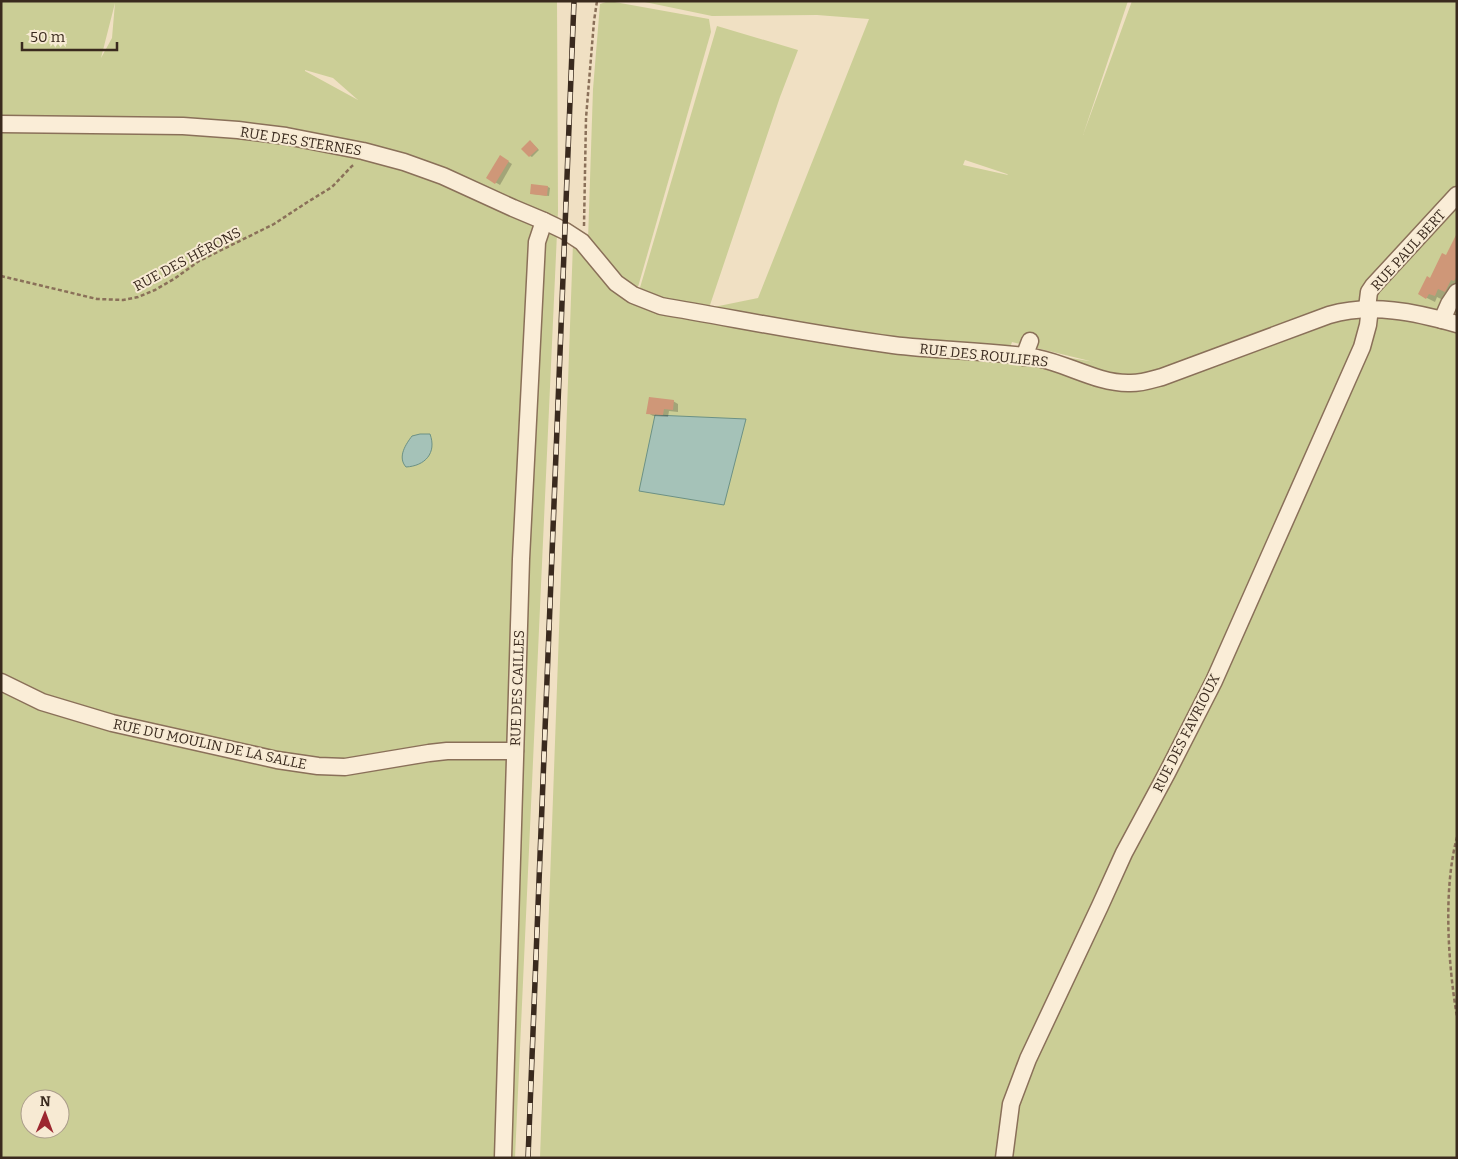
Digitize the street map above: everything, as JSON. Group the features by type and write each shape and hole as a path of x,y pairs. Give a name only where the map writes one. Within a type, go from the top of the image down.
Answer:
{"street":[{"name":"RUE DES STERNES","path":"1,124 183,126 238,130 286,136 363,151 404,162 443,176 544,220 582,242"},
{"name":"RUE PAUL BERT","path":"1368,308 1369,292 1373,286 1457,195"},
{"name":"RUE DES CAILLES","path":"503,1158 521,559 537,242 544,220"},
{"name":"RUE DES ROULIERS","path":"582,242 616,284 633,295 661,306 885,344 1038,358 1111,381 1128,384 1146,382 1182,370 1344,310 1368,308 1409,313 1449,322"},
{"path":"1449,322 1446,310 1457,292"},
{"name":"RUE DES FAVRIOUX","path":"1004,1158 1011,1104 1028,1059 1124,853 1214,681 1234,637 1362,347 1368,325 1368,308"},
{"path":"1024,357 1030,341"},
{"name":"RUE DU MOULIN DE LA SALLE","path":"1,682 42,702 112,723 277,760 318,766 345,768 447,751 515,751"}],"path":[{"path":"582,242 584,230 586,118 597,1"},
{"name":"RUE DES HÉRONS","path":"1,276 97,299 123,300 138,297 155,290 206,258 274,224 332,187 352,166 358,163"},
{"path":"1457,837 1450,879 1449,907 1450,959 1457,1017"}],"green space":[{"path":"1,1 557,1 558,211 515,1158 1,1158","holes":["115,3 112,38 101,58","305,71 333,78 358,100"]},
{"path":"609,1 709,19 711,32 638,287 620,277 588,240 593,89 600,4"},
{"path":"640,1 1128,1 1083,135 1132,1 1457,1 1457,1158 540,1158 573,243 639,291 717,26 798,50 780,97 709,308 758,298 869,19 817,15 712,16","holes":["965,160 1007,174 1008,175 963,165","1012,342 1092,361 1010,348"]}],"water":[{"path":"655,415 746,419 724,505 639,491"},
{"path":"430,434 432,447 430,453 419,464 406,467 402,459 405,447 412,436"}],"building":[{"path":"530,140 538,149 529,157 521,149"},
{"path":"500,155 509,161 495,184 486,178"},
{"path":"531,184 548,186 547,196 530,194"},
{"path":"1457,233 1457,276 1454,281 1451,280 1445,292 1438,289 1435,296 1429,294 1426,299 1418,294 1427,276 1430,278 1442,253 1446,255"},
{"path":"649,397 674,400 673,410 664,409 663,415 646,414"}],"railway":[{"path":"528,1158 574,1"}]}
